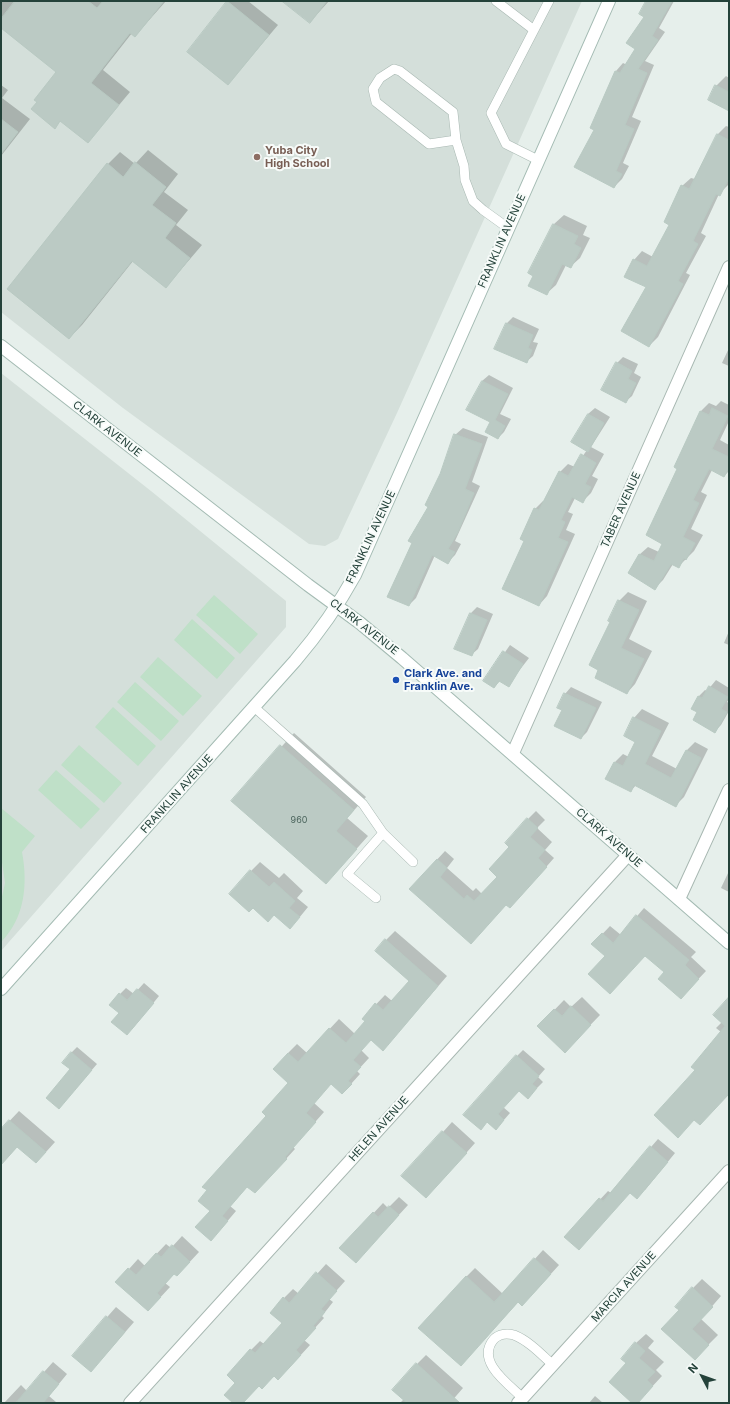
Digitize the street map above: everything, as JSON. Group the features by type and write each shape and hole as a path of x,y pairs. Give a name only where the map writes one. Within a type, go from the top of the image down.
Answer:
{"street":[{"name":"FRANKLIN AVENUE","path":"1,989 308,646 337,606 355,575 609,1"},
{"name":"TABER AVENUE","path":"513,754 729,267"},
{"name":"CLARK AVENUE","path":"1,346 402,658 729,943"},
{"path":"679,899 729,790"},
{"name":"HELEN AVENUE","path":"130,1403 628,855"},
{"name":"MARCIA AVENUE","path":"520,1400 729,1171"}],"lane":[{"path":"496,1 534,30"},
{"path":"538,160 506,144 491,113 549,1"},
{"path":"456,140 429,144 376,102 372,89 387,73 394,69 400,71 453,112 456,140 464,166 465,180 473,201 508,228"},
{"path":"254,707 363,804 383,833 413,862"},
{"path":"376,898 347,874 383,833"},
{"path":"520,1400 490,1361 487,1353 490,1344 496,1337 504,1333 514,1335 533,1347 553,1365"}],"shaded area":[{"name":"Yuba City High School","path":"1,1 582,1 397,413 338,539 325,546 309,544 123,408 1,312"},
{"path":"1,373 151,491 286,601 286,627 1,951"}],"green space":[{"path":"214,595 258,634 240,654 196,615"},
{"path":"192,619 235,658 217,679 174,640"},
{"path":"158,657 202,696 183,716 140,677"},
{"path":"135,682 179,721 161,741 117,702"},
{"path":"113,707 156,746 138,766 95,727"},
{"path":"79,745 122,783 104,803 61,765"},
{"path":"56,770 100,809 81,829 38,790"},
{"path":"1,808 35,836 22,852 25,876 23,900 20,911 9,933 1,942 1,901 5,883 1,855"}],"building":[{"path":"15,1 88,1 97,8 103,1 164,1 135,37 130,33 91,83 119,105 88,143 60,121 55,129 31,109 37,102 34,100 56,72 1,28 1,19"},
{"path":"227,1 269,35 228,85 187,52"},
{"path":"282,1 327,1 310,23"},
{"path":"646,1 672,1 652,36 658,40 638,69 647,73 625,125 634,129 616,171 622,174 614,188 574,167 594,130 590,128 615,71 620,73 635,49 626,43 644,17 639,14"},
{"path":"715,85 729,92 729,111 708,100"},
{"path":"1,119 18,132 1,154"},
{"path":"717,134 729,140 729,178 720,196 716,194 693,241 698,244 678,281 683,284 649,347 621,331 646,287 624,277 633,259 647,266 669,225 664,222 681,185 689,189"},
{"path":"135,162 166,187 152,205 176,223 165,238 190,258 166,288 132,261 69,339 7,289 107,163 123,177"},
{"path":"553,224 578,236 574,244 581,248 571,268 562,264 547,295 528,286 533,276 528,273"},
{"path":"506,323 533,335 528,348 532,350 527,363 494,349"},
{"path":"616,362 632,371 628,379 636,383 626,403 601,390"},
{"path":"482,381 508,394 495,420 505,426 498,439 485,432 490,422 466,410"},
{"path":"712,408 728,416 712,449 729,457 729,468 724,477 709,469 693,500 699,503 683,537 695,543 686,560 684,558 679,568 671,564 655,590 628,573 639,554 654,561 662,544 646,535 677,469 674,467 700,411 709,415"},
{"path":"588,414 604,423 588,452 571,442"},
{"path":"454,434 482,444 465,489 474,493 458,532 448,549 455,552 448,564 432,555 409,606 387,597 412,543 408,541 428,507 425,505 440,474"},
{"path":"581,454 596,463 585,484 591,487 583,503 572,497 561,520 565,522 558,538 568,542 539,606 502,589 524,541 520,539 534,508 539,510 559,471 568,476"},
{"path":"618,600 639,610 621,648 644,659 627,694 595,678 598,670 589,665 610,622 608,621"},
{"path":"470,613 487,620 472,656 454,649"},
{"path":"503,651 523,664 509,687 499,681 494,688 483,681"},
{"path":"709,686 728,697 721,709 727,712 715,733 693,720 697,712 691,709 698,696 702,698"},
{"path":"564,693 596,708 581,739 554,726 562,710 557,708"},
{"path":"633,717 661,731 645,764 671,778 686,750 701,758 676,807 634,785 631,792 605,779 614,762 623,766 635,742 624,736"},
{"path":"280,745 354,810 336,831 357,849 326,884 231,801"},
{"path":"527,818 538,828 530,837 545,850 538,858 547,867 510,908 506,905 471,944 409,889 437,859 447,868 440,877 464,899 467,895 474,901 497,877 489,869 509,847 505,843"},
{"path":"250,870 269,887 274,882 295,901 289,908 300,917 290,929 274,915 268,922 253,908 249,912 229,894"},
{"path":"636,915 689,960 685,965 699,979 681,999 658,979 664,972 645,956 610,994 588,974 605,956 591,944 602,933 613,943"},
{"path":"385,939 438,986 383,1051 371,1040 353,1060 361,1067 348,1081 352,1084 342,1094 331,1084 306,1113 316,1122 285,1157 287,1159 255,1193 247,1187 222,1216 228,1221 211,1241 195,1227 210,1211 198,1201 207,1190 202,1187 266,1116 262,1112 288,1083 273,1069 288,1053 298,1062 329,1028 346,1043 365,1021 362,1019 375,1003 383,1010 409,981 375,951"},
{"path":"137,989 154,1003 127,1035 111,1022 119,1013 109,1005 119,993 127,1000"},
{"path":"729,997 729,1094 700,1125 694,1120 678,1138 654,1115 695,1070 691,1067 725,1026 713,1015"},
{"path":"571,1006 591,1025 565,1053 537,1026 554,1009 562,1016"},
{"path":"71,1052 92,1070 59,1109 46,1098 70,1069 62,1063"},
{"path":"516,1055 539,1076 532,1084 537,1088 528,1099 519,1091 498,1114 504,1120 496,1130 487,1122 481,1130 463,1115"},
{"path":"9,1120 46,1152 36,1163 17,1147 1,1165 1,1129"},
{"path":"442,1131 467,1153 426,1198 401,1176"},
{"path":"650,1146 668,1162 637,1199 630,1193 579,1250 564,1237 599,1198 603,1201"},
{"path":"389,1206 399,1215 356,1263 339,1248 373,1212 378,1217"},
{"path":"172,1245 190,1262 177,1276 174,1274 157,1293 161,1297 148,1311 115,1282 128,1268 136,1275 156,1253 161,1257"},
{"path":"534,1258 551,1274 522,1306 518,1302 461,1366 418,1328 466,1276 494,1302"},
{"path":"316,1272 337,1291 321,1309 325,1312 313,1326 316,1328 296,1350 301,1355 278,1380 274,1376 262,1389 259,1386 243,1403 233,1403 224,1395 235,1383 227,1375 250,1349 255,1353 282,1323 270,1313 283,1297 289,1303"},
{"path":"692,1287 713,1307 692,1329 709,1345 695,1360 661,1329 679,1310 675,1307"},
{"path":"106,1316 125,1332 91,1372 72,1356"},
{"path":"635,1342 645,1351 639,1358 655,1372 647,1380 653,1386 638,1403 632,1403 609,1382 626,1363 621,1359"},
{"path":"416,1363 460,1403 407,1403 392,1390"},
{"path":"43,1371 59,1384 43,1403 16,1403"}],"place":[{"name":"Yuba City High School","path":"257,157"},
{"name":"Clark Ave. and Franklin Ave.","path":"396,680"}]}
